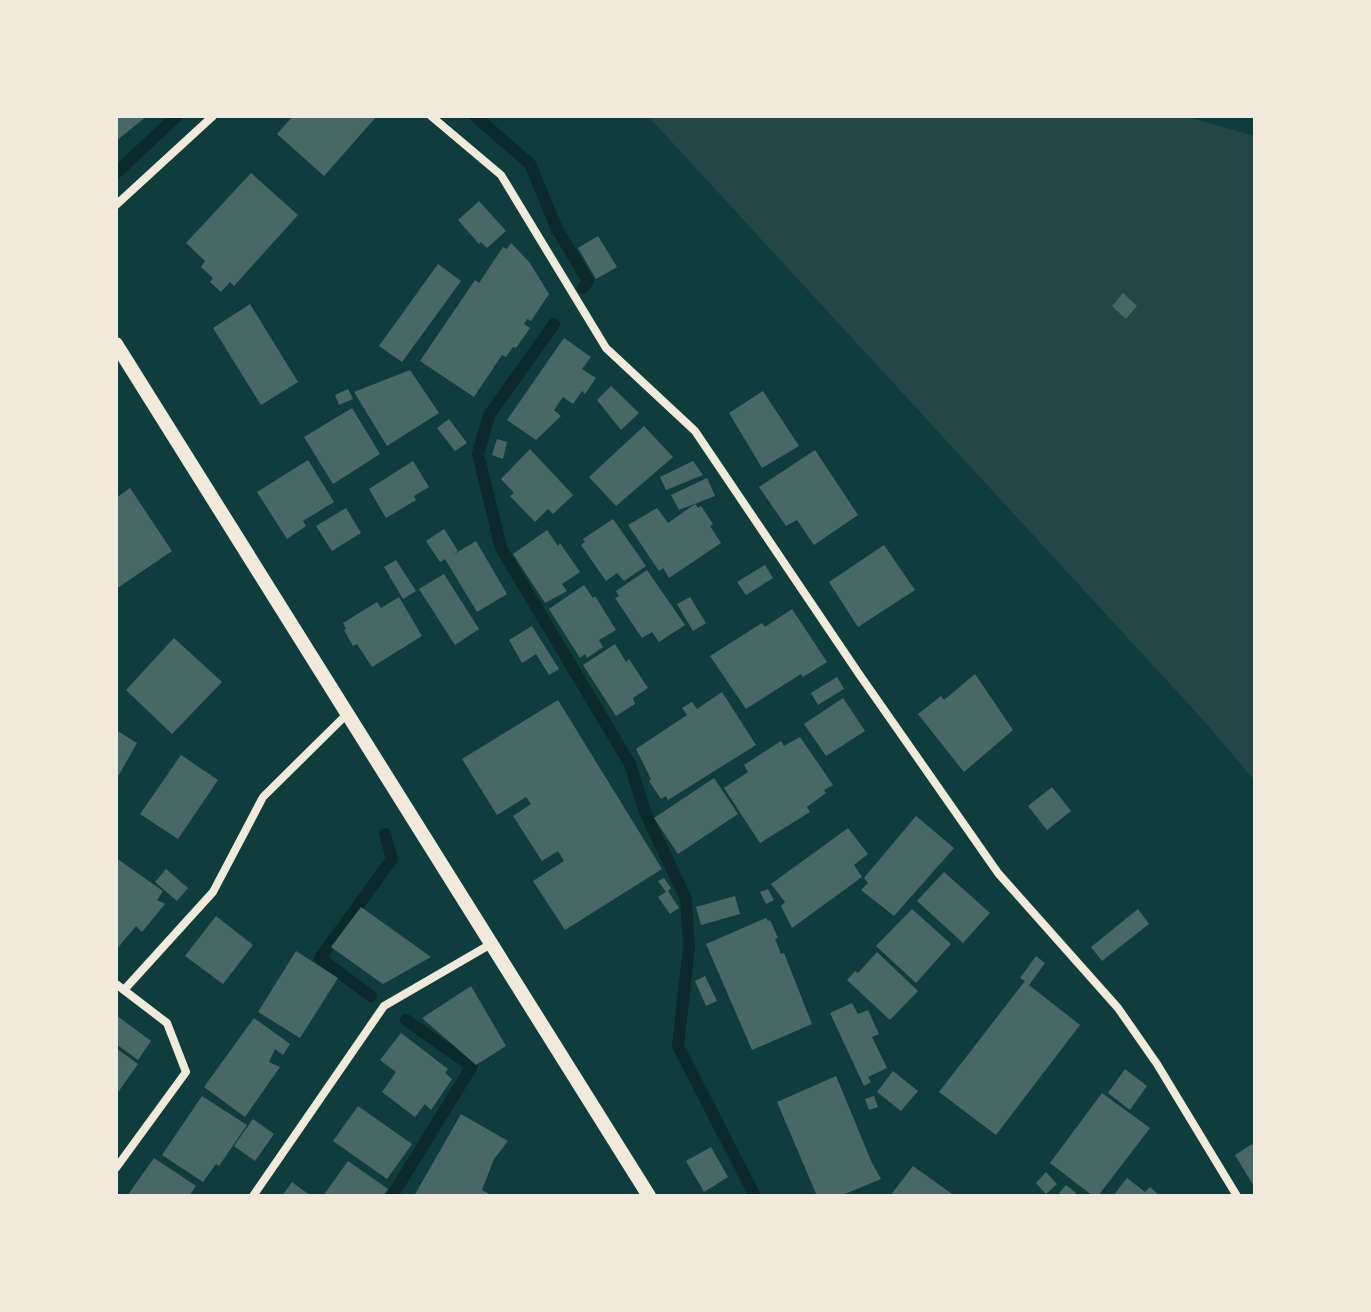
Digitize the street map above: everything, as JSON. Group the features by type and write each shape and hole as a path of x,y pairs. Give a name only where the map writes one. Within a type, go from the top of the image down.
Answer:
{"street":[{"path":"116,205 213,116"},
{"path":"431,116 501,175 606,348 695,431 998,873 1118,1008 1157,1064 1237,1196"},
{"path":"116,344 649,1196"},
{"path":"124,990 213,892 263,797 347,714"},
{"path":"253,1196 384,1006 491,944"},
{"path":"116,984 167,1023 186,1072 116,1168"}],"shaded area":[{"path":"648,116 1183,116 1255,136 1255,781 1205,722"}],"building":[{"path":"116,116 147,116 116,141"},
{"path":"293,116 377,116 324,176 277,134"},
{"path":"251,173 298,215 234,286 230,282 221,292 210,282 213,278 201,267 205,261 186,243"},
{"path":"479,201 506,231 487,248 481,242 479,244 458,220"},
{"path":"598,236 617,267 596,279 578,248"},
{"path":"511,243 530,263 549,294 531,321 527,319 524,324 530,328 516,348 513,347 506,357 502,355 474,397 420,361 475,280 479,283 503,247 507,249"},
{"path":"438,264 461,281 402,362 379,346"},
{"path":"1123,293 1137,306 1126,319 1112,306"},
{"path":"250,304 298,382 261,405 213,328"},
{"path":"564,338 591,357 582,369 596,378 573,404 563,397 554,410 561,416 536,440 507,420"},
{"path":"410,370 439,413 387,446 354,392"},
{"path":"611,386 639,413 621,430 597,400"},
{"path":"348,389 353,399 339,405 335,395"},
{"path":"763,391 799,446 762,468 729,413"},
{"path":"352,408 380,454 333,484 304,437"},
{"path":"449,419 467,443 455,451 437,428"},
{"path":"644,426 673,457 616,506 589,477"},
{"path":"497,439 507,442 503,459 492,455"},
{"path":"530,449 573,495 553,514 548,509 535,522 510,496 514,493 501,479"},
{"path":"815,450 858,515 814,545 797,520 786,526 759,487"},
{"path":"308,460 334,502 303,521 306,526 287,539 257,492"},
{"path":"413,461 429,487 414,496 416,500 386,518 369,489"},
{"path":"693,461 703,475 666,490 660,477"},
{"path":"707,478 715,496 679,510 671,495"},
{"path":"130,488 172,551 116,589 116,498"},
{"path":"695,504 698,508 701,506 713,524 710,526 721,543 669,578 663,568 659,571 628,525 657,508 668,523"},
{"path":"346,508 361,533 332,551 316,526"},
{"path":"613,519 646,566 624,581 617,573 606,581 581,545 585,542 583,539"},
{"path":"444,529 458,551 451,556 476,541 507,594 477,612 445,559 440,562 426,541"},
{"path":"547,530 580,572 562,584 567,591 545,603 513,554"},
{"path":"884,545 915,590 858,627 829,582"},
{"path":"396,560 416,591 403,599 384,567"},
{"path":"765,565 773,578 746,595 737,582"},
{"path":"647,570 685,625 659,642 652,632 642,638 615,598 619,596 616,591"},
{"path":"444,574 479,629 455,645 419,589"},
{"path":"584,585 593,598 595,596 616,630 599,640 603,647 587,658 585,654 580,658 549,609"},
{"path":"399,597 422,636 372,667 357,644 353,646 343,623 377,602 381,608"},
{"path":"690,597 706,623 693,631 677,604"},
{"path":"792,609 827,662 803,677 801,674 746,709 710,656 762,623 765,627"},
{"path":"532,626 559,669 549,675 536,654 522,663 509,640"},
{"path":"174,638 222,682 172,734 126,690"},
{"path":"615,644 648,688 633,698 635,704 616,716 583,665"},
{"path":"975,674 1013,730 964,772 918,714 941,696 944,700"},
{"path":"837,677 844,689 818,705 811,693"},
{"path":"722,692 756,745 668,800 666,796 661,799 649,781 651,779 636,749 687,715 682,708 692,702 697,709"},
{"path":"843,698 865,731 826,756 804,724"},
{"path":"558,700 662,869 565,930 533,881 564,861 558,851 542,861 513,816 531,804 526,797 497,815 462,759"},
{"path":"116,730 137,743 116,780"},
{"path":"800,737 833,785 807,807 810,812 760,843 724,788 748,772 744,765 781,741 784,746"},
{"path":"181,755 218,780 178,839 140,814"},
{"path":"714,778 738,814 678,854 654,818"},
{"path":"1052,787 1071,811 1047,830 1028,806"},
{"path":"916,816 954,848 894,916 861,890 868,883 864,878"},
{"path":"848,828 868,854 854,865 862,877 792,928 781,906 785,902 771,884"},
{"path":"116,858 163,891 157,900 165,904 142,932 136,926 116,950"},
{"path":"166,869 188,888 177,901 155,882"},
{"path":"944,872 990,913 963,943 917,901"},
{"path":"664,878 679,908 670,914 658,897 666,892 658,881"},
{"path":"768,889 774,900 766,904 760,892"},
{"path":"735,896 740,914 701,925 696,907"},
{"path":"361,907 431,957 383,984 331,947"},
{"path":"912,909 951,944 916,983 876,946"},
{"path":"1138,909 1149,924 1102,961 1091,947"},
{"path":"216,916 253,945 223,984 185,956"},
{"path":"766,918 770,920 778,938 775,939 781,954 784,953 812,1024 752,1050 706,944"},
{"path":"296,951 338,978 300,1038 258,1012"},
{"path":"877,952 918,991 890,1020 847,980"},
{"path":"1036,956 1045,963 1029,985 1080,1025 996,1135 939,1092 1025,981 1020,978"},
{"path":"705,976 717,1001 706,1006 695,981"},
{"path":"471,986 506,1046 476,1065 422,1018"},
{"path":"852,1003 858,1014 868,1010 879,1034 872,1037 887,1068 868,1077 871,1082 864,1086 830,1013"},
{"path":"116,1015 151,1041 138,1060 116,1044"},
{"path":"254,1018 290,1044 283,1055 275,1049 269,1062 280,1067 245,1117 204,1087"},
{"path":"401,1033 448,1069 445,1073 452,1079 431,1110 425,1104 415,1117 382,1092 396,1072 380,1060"},
{"path":"116,1048 138,1064 116,1095"},
{"path":"1125,1069 1147,1086 1130,1110 1108,1093"},
{"path":"893,1071 918,1091 901,1111 877,1092"},
{"path":"836,1076 881,1179 840,1196 817,1196 777,1102"},
{"path":"1102,1093 1150,1128 1098,1196 1093,1196 1050,1163"},
{"path":"202,1096 247,1125 219,1166 216,1164 203,1182 162,1155"},
{"path":"874,1096 878,1107 869,1110 865,1099"},
{"path":"358,1106 412,1144 387,1179 333,1141"},
{"path":"461,1114 508,1141 494,1159 482,1190 493,1196 414,1196"},
{"path":"253,1119 274,1134 255,1161 234,1146"},
{"path":"1252,1144 1255,1148 1255,1188 1235,1155"},
{"path":"711,1147 728,1177 704,1192 686,1161"},
{"path":"154,1158 196,1186 189,1196 127,1196"},
{"path":"348,1161 388,1189 383,1196 323,1196"},
{"path":"913,1166 955,1196 890,1196"},
{"path":"1046,1172 1057,1184 1046,1194 1036,1183"},
{"path":"1127,1178 1145,1192 1150,1187 1160,1196 1113,1196"},
{"path":"292,1182 311,1196 282,1196"},
{"path":"1066,1185 1076,1193 1074,1196 1059,1193"}],"waterway":[{"path":"116,173 177,116"},
{"path":"475,116 530,164 557,229 588,281 583,288"},
{"path":"554,324 489,415 478,454 501,548 630,764 645,812 686,899 689,947 678,1046 755,1196"},
{"path":"371,996 320,958 392,859 385,834"},
{"path":"392,1196 472,1066 406,1020"}]}
